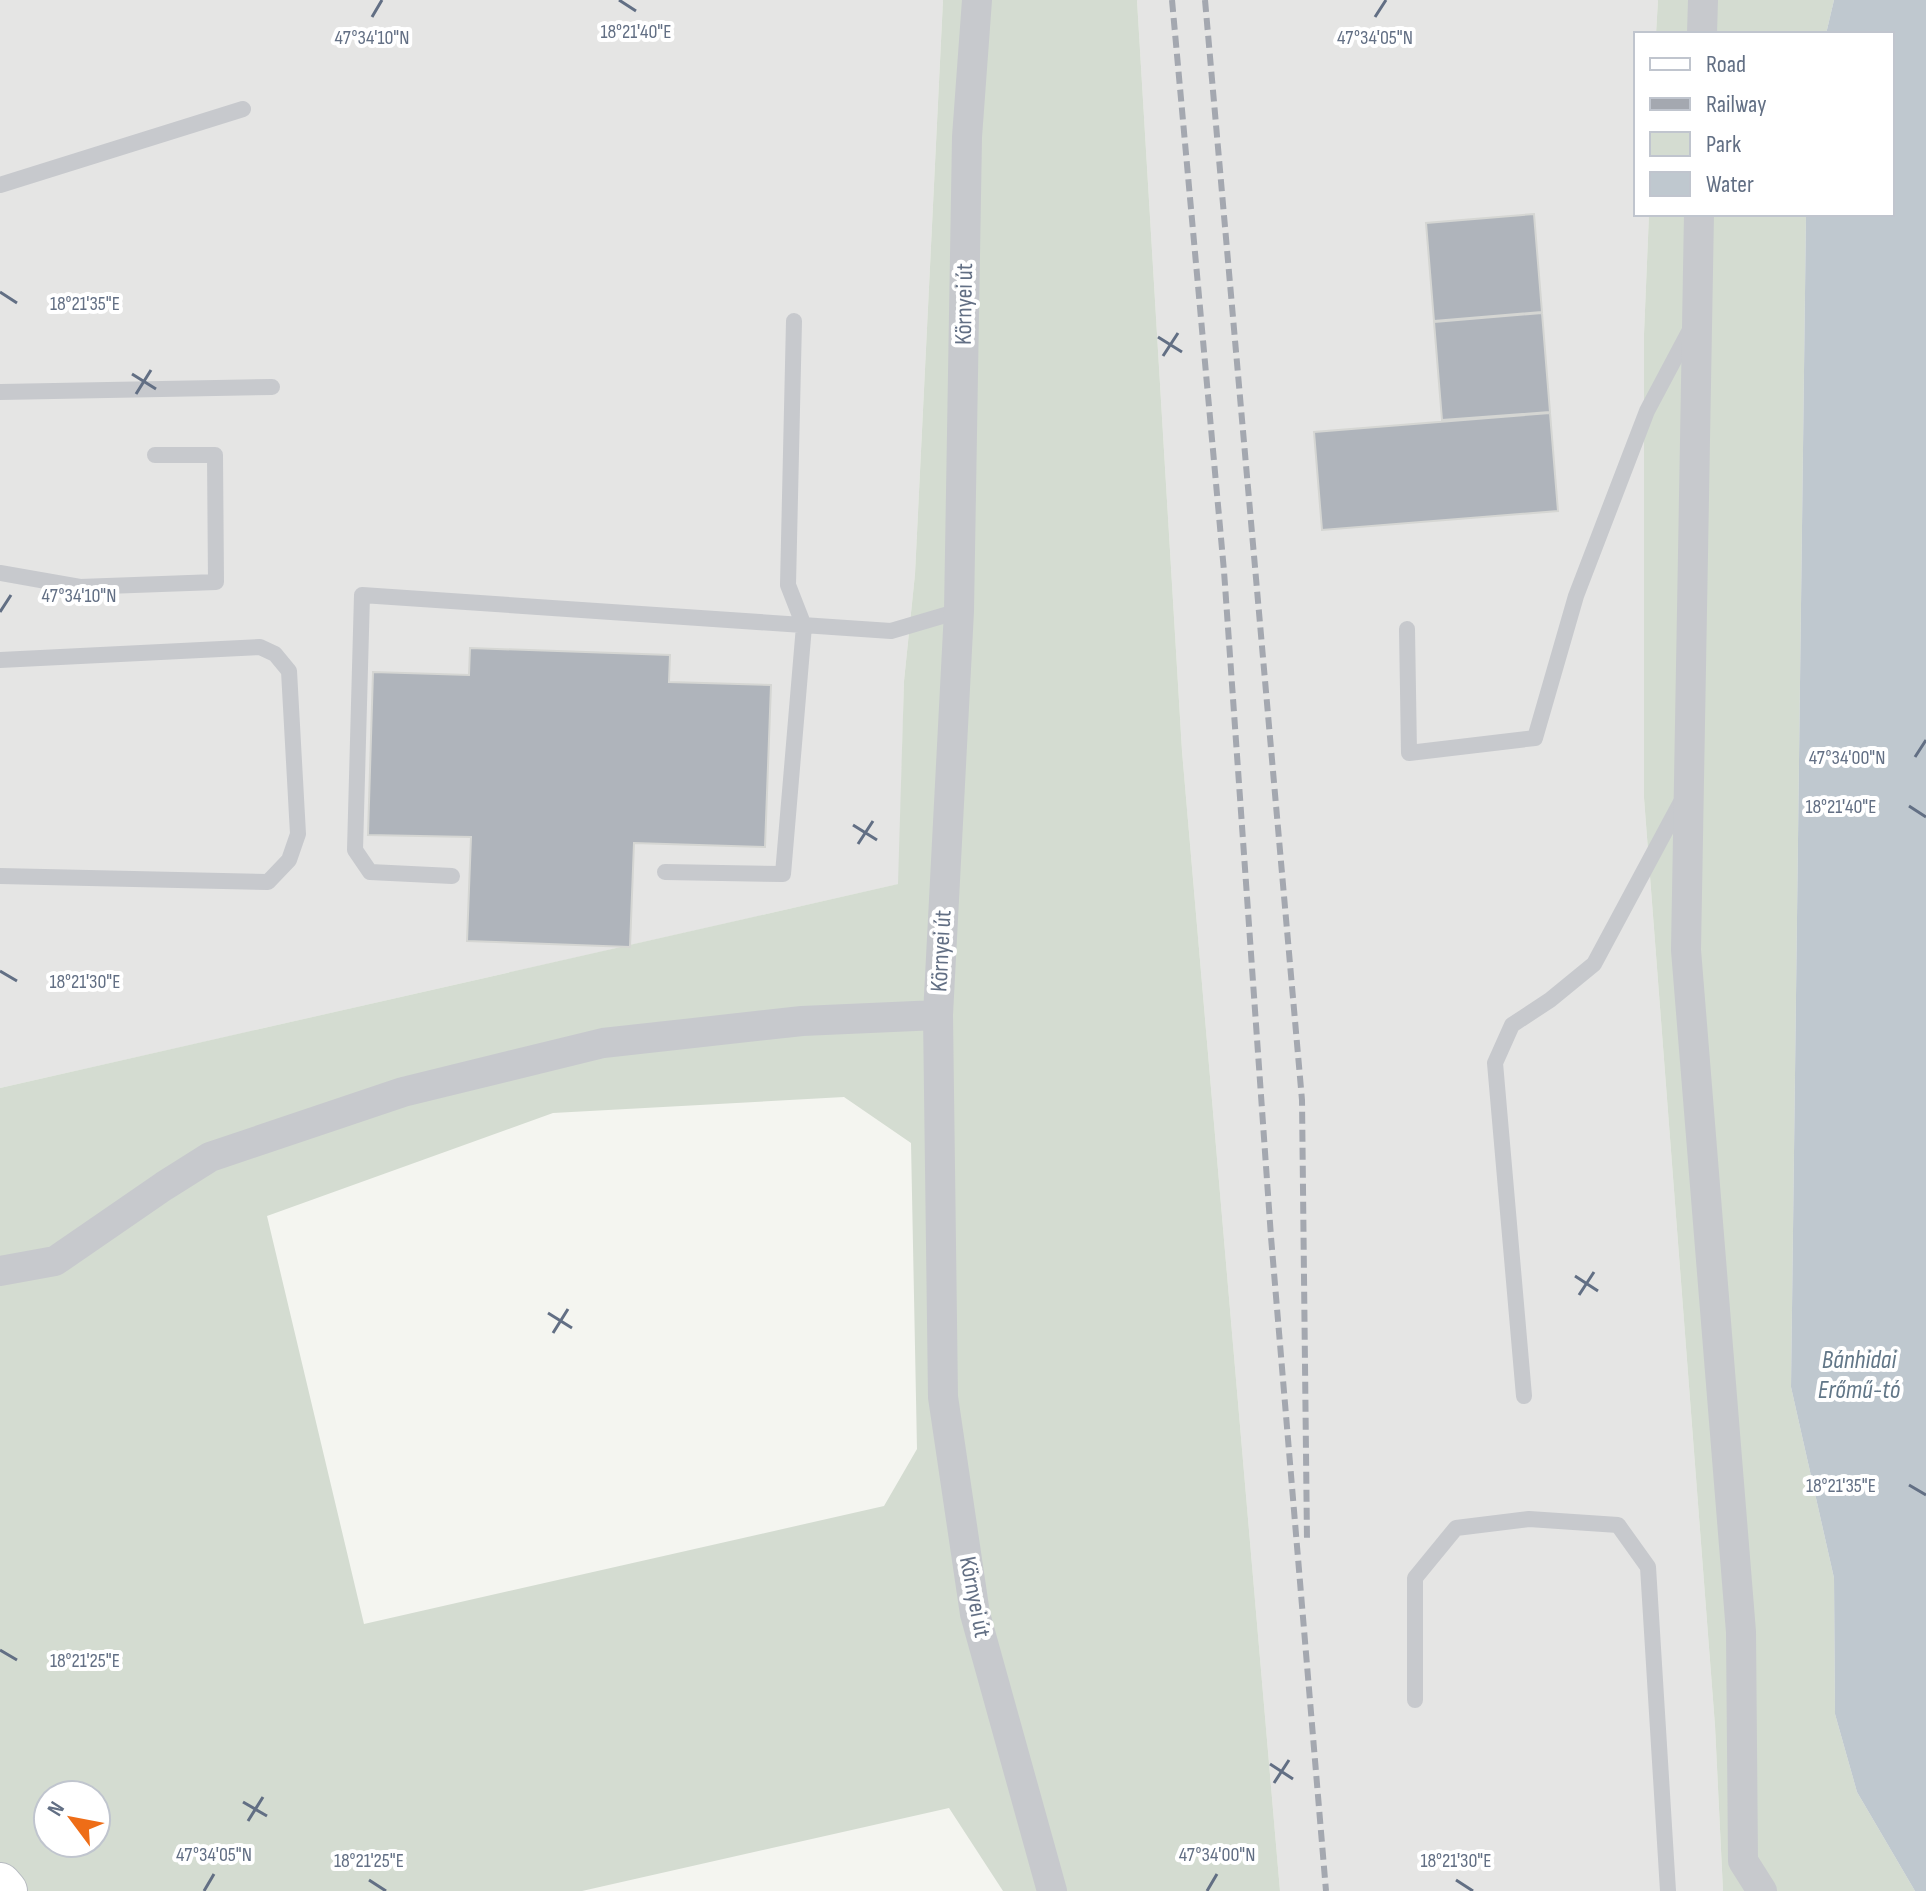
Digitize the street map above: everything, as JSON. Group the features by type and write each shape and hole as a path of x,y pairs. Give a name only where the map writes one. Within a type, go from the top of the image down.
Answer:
{"main road":[{"path":"0,1884 6,1891"}],"street":[{"name":"Környei út","path":"977,0 967,137 959,611 938,1015 943,1397 975,1614 1052,1891"},
{"path":"1702,32 1703,0"},
{"path":"1699,216 1686,950 1741,1632 1743,1861 1762,1891"},
{"path":"0,1271 55,1261 210,1157 403,1092 603,1043 802,1021 938,1015"}],"lane":[{"path":"0,185 243,109"},
{"path":"1407,629 1409,753 1535,738 1576,596 1647,411 1697,315"},
{"path":"665,872 783,874 804,626 788,585 794,321"},
{"path":"0,392 272,387"},
{"path":"0,573 80,587 216,582 215,455 155,455"},
{"path":"452,876 370,872 355,850 362,595 891,631 959,611"},
{"path":"0,660 260,647 275,654 289,671 298,834 289,860 268,882 0,876"},
{"path":"1524,1396 1495,1063 1512,1025 1550,1000 1594,964 1689,788"},
{"path":"1415,1700 1415,1578 1456,1528 1529,1519 1618,1525 1648,1567 1668,1891"}],"shaded area":[{"path":"0,0 943,0 915,574 904,681 899,884 0,1088"},
{"path":"1137,0 1658,0 1656,32 1634,32 1634,216 1649,216 1644,334 1644,798 1715,1726 1723,1891 1280,1891 1182,751"}],"green space":[{"path":"943,0 1137,0 1182,751 1280,1891 1003,1891 949,1808 582,1891 0,1891 0,1088 898,884 904,681 915,574","holes":["844,1097 911,1143 917,1449 884,1506 364,1624 267,1216 553,1113"]},
{"path":"1658,0 1834,0 1826,32 1656,32"},
{"path":"1649,216 1806,216 1791,1387 1834,1578 1835,1714 1857,1792 1915,1891 1723,1891 1715,1726 1644,798 1644,334"}],"water":[{"name":"Bánhidai Erőmű-tó","path":"1834,0 1926,0 1926,1891 1915,1891 1857,1792 1835,1714 1834,1578 1791,1387 1806,216 1894,216 1894,32 1826,32"}],"building":[{"path":"1534,214 1542,312 1434,321 1426,223"},
{"path":"1542,313 1550,412 1442,420 1434,322"},
{"path":"1550,413 1558,511 1322,530 1314,432"},
{"path":"470,648 670,655 669,682 771,685 765,847 634,843 630,947 467,941 471,837 368,835 373,672 469,675"}],"railway":[{"path":"1172,0 1224,571 1271,1237 1326,1891"},
{"path":"1205,0 1302,1100 1307,1540"}]}
